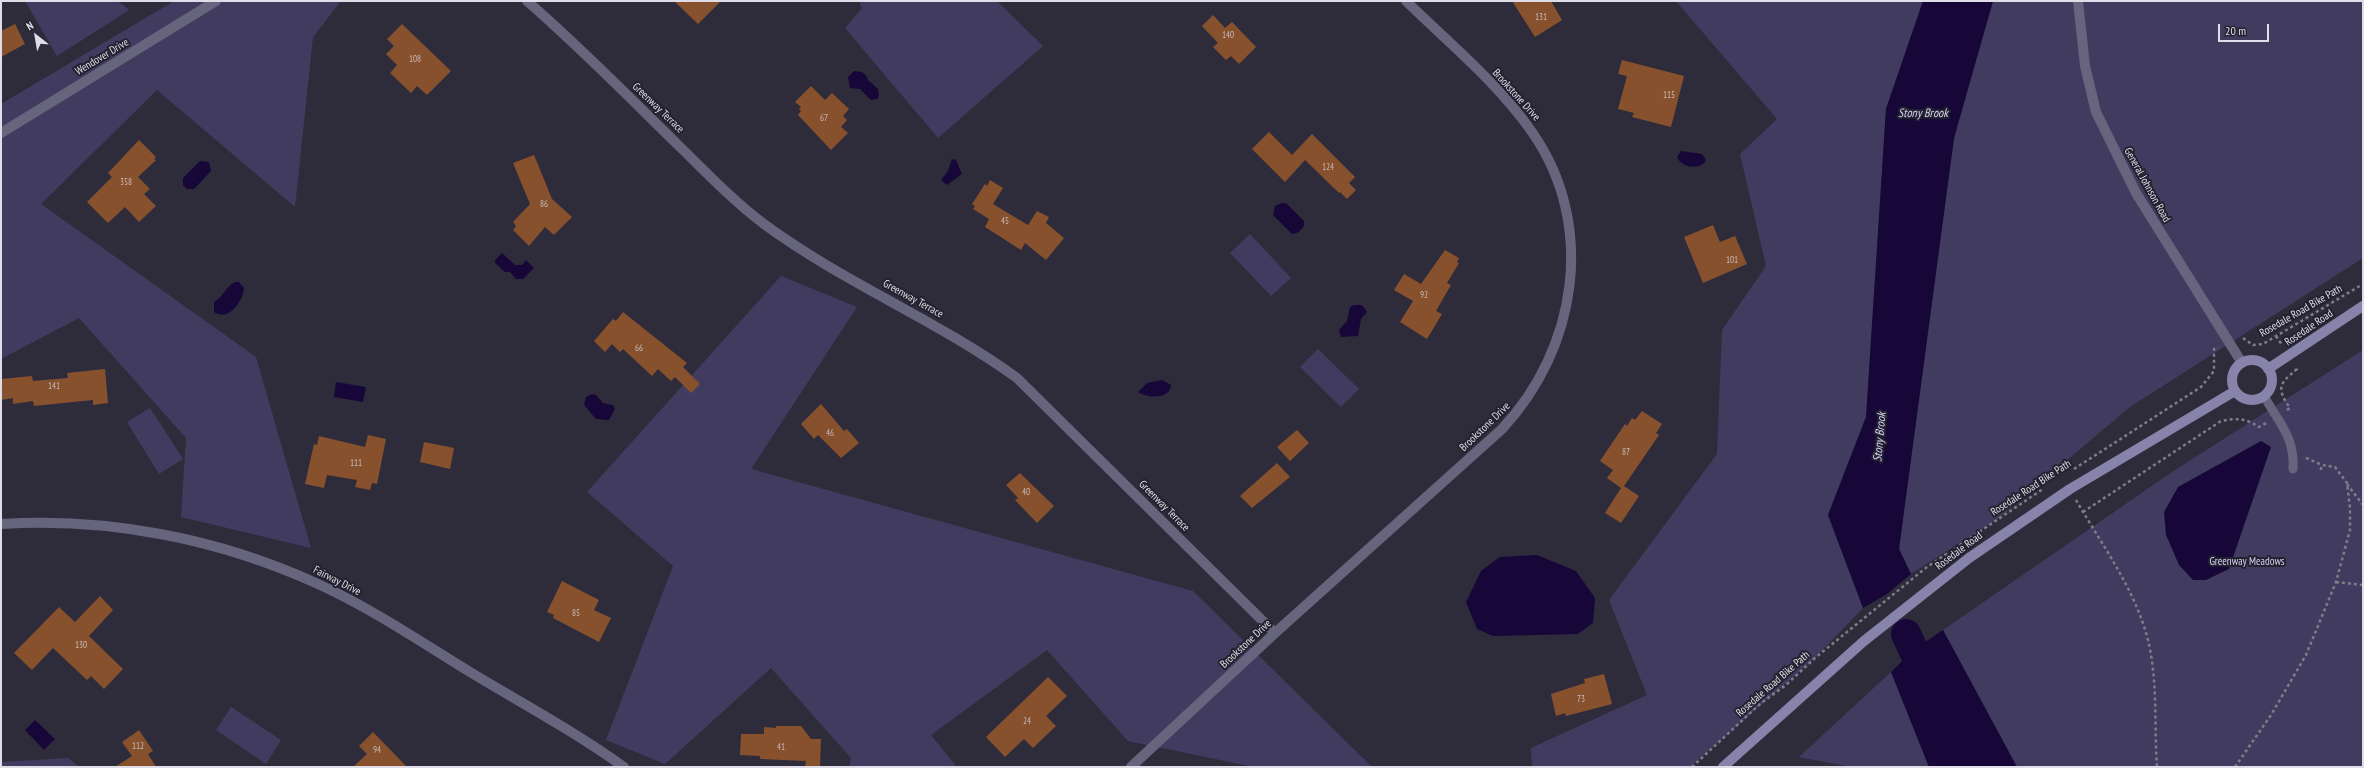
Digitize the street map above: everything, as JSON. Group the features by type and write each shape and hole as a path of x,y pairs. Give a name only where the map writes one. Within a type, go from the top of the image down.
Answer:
{"street":[{"name":"Wendover Drive","path":"1,133 216,1"},
{"name":"Greenway Terrace","path":"527,1 563,33 732,198 763,223 795,246 984,353 1018,378 1275,633"},
{"name":"Brookstone Drive","path":"1131,767 1275,633 1506,426 1521,408 1540,380 1556,347 1565,315 1570,286 1571,254 1568,221 1561,193 1549,162 1533,133 1516,110 1406,1"},
{"name":"General Johnson Road","path":"2078,1 2085,66 2096,112 2136,193 2242,363"},
{"name":"Rosedale Road","path":"2268,368 2289,356 2363,306"},
{"path":"2253,360 2264,364 2268,368 2271,380 2270,386 2264,396 2252,400 2240,396 2235,391 2232,385 2233,373 2242,363 2253,360"},
{"name":"Rosedale Road","path":"1723,767 1864,641 1940,580 2008,530 2070,489 2235,391"},
{"name":"Fairway Drive","path":"1,524 66,524 123,529 166,535 227,549 271,563 319,584 366,609 624,767"}],"lane":[{"path":"2264,396 2292,442 2294,452 2293,469"}],"path":[{"name":"Rosedale Road Bike Path","path":"2072,470 2201,387 2214,372 2214,349 2228,340 2239,333 2248,342 2256,346 2276,336 2363,284"},
{"path":"2083,512 2221,421 2241,419 2249,421 2259,427 2276,418 2290,408 2280,393 2285,378 2297,369 2276,336"},
{"path":"2320,472 2322,465 2334,467 2363,504"},
{"path":"2235,767 2271,715 2306,655 2336,582 2350,530 2347,483"},
{"name":"Rosedale Road Bike Path","path":"1692,767 1760,703 1786,685 1815,658 1927,567 2045,488"},
{"path":"2070,489 2127,585 2139,612 2148,640 2153,670 2157,767"},
{"path":"2336,582 2363,585"}],"green space":[{"path":"25,1 118,1 129,10 57,56"},
{"path":"174,1 341,1 313,37 295,207 157,90 41,204 256,357 311,548 181,517 186,438 79,318 1,359 1,104"},
{"path":"859,1 997,1 1043,46 938,138 845,28 862,8"},
{"path":"1676,1 1923,1 1886,109 1866,417 1828,515 1863,608 1815,658 1690,767 1532,767 1531,748 1647,695 1609,600 1717,454 1722,330 1766,266 1740,154 1777,119"},
{"path":"1993,1 2363,1 2363,258 2130,407 1999,518 1911,574 1899,549 1954,138"},
{"path":"1250,234 1291,278 1271,296 1230,253"},
{"path":"781,276 857,307 751,469 1193,591 1372,767 1254,767 1128,741 1047,650 931,735 957,767 849,767 851,758 771,668 665,764 606,740 673,566 587,492"},
{"path":"1318,349 1359,389 1341,407 1300,367"},
{"name":"Greenway Meadows","path":"2363,350 2363,767 2017,767 1943,630 2172,472"},
{"path":"150,408 183,459 159,474 127,422"},
{"path":"1891,672 1929,767 1851,767 1799,757"},
{"path":"231,707 281,740 266,764 216,730"},
{"path":"68,758 79,767 1,767 1,762"}],"water":[{"name":"Stony Brook","path":"1923,1 1993,1 1954,138 1899,549 1911,574 1887,594 1863,608 1828,515 1866,417 1886,109"},
{"path":"854,71 862,72 866,75 868,80 878,89 879,96 877,99 871,100 860,89 850,88 848,77"},
{"path":"1681,151 1702,154 1706,160 1701,165 1693,167 1685,165 1677,157"},
{"path":"952,159 956,160 962,174 947,185 941,180 948,171"},
{"path":"200,161 209,162 211,171 194,189 187,189 183,185 183,178"},
{"path":"1286,203 1304,221 1304,226 1299,232 1292,234 1273,215 1275,206"},
{"path":"502,253 515,265 522,265 526,260 534,268 523,279 516,279 510,272 505,272 495,263 495,260"},
{"path":"235,282 239,282 244,288 238,304 234,309 225,314 214,312 214,302"},
{"path":"1354,305 1362,305 1367,312 1361,319 1358,336 1341,337 1339,330 1347,321 1350,307"},
{"path":"1162,380 1171,385 1170,390 1167,393 1158,396 1147,396 1138,392 1147,383"},
{"path":"336,382 366,387 363,402 334,397"},
{"path":"592,394 596,395 603,403 613,405 615,409 609,420 596,419 584,405 586,397"},
{"path":"2261,441 2271,447 2229,569 2206,580 2193,580 2179,565 2166,535 2164,512 2178,487"},
{"path":"1537,555 1576,571 1595,598 1593,623 1578,634 1493,636 1477,629 1466,602 1481,571 1500,557"},
{"path":"1943,630 2017,767 1929,767 1891,672 1916,648"},
{"path":"35,720 55,739 44,750 25,730"}],"building":[{"path":"674,1 721,1 698,24"},
{"path":"1512,1 1551,1 1562,20 1535,37"},
{"path":"1213,15 1225,28 1232,22 1256,47 1239,64 1231,56 1226,60 1213,47 1218,43 1202,26"},
{"path":"15,24 25,44 1,57 1,31"},
{"path":"402,24 451,71 427,95 417,86 411,93 390,73 397,65 386,54 394,46 387,39"},
{"path":"1622,60 1684,76 1671,127 1632,117 1634,113 1618,109 1627,76 1618,74"},
{"path":"811,86 825,100 832,93 849,109 843,116 847,120 841,127 848,133 831,150 798,115 801,111 799,109 801,107 795,102"},
{"path":"1269,132 1292,155 1312,134 1355,177 1349,183 1356,190 1347,199 1305,160 1285,182 1252,149"},
{"path":"139,140 156,157 154,159 156,160 138,177 150,189 144,194 156,206 139,222 125,207 108,223 87,202 112,177 108,173"},
{"path":"534,155 552,199 572,217 554,235 545,227 529,246 513,230 516,226 513,222 530,204 513,163"},
{"path":"990,180 1003,188 993,204 1028,225 1037,211 1049,217 1046,223 1064,238 1046,260 1025,243 1021,250 985,227 989,219 973,209 975,206 972,204 985,184 987,186"},
{"path":"1713,225 1720,242 1735,236 1747,264 1703,283 1684,237"},
{"path":"1445,250 1459,258 1457,262 1459,263 1447,283 1451,285 1436,311 1442,314 1427,339 1400,322 1413,301 1394,290 1404,274 1421,284"},
{"path":"623,312 687,363 683,367 700,384 691,393 675,377 671,381 658,369 652,376 623,349 620,352 612,344 605,352 594,341 613,319 616,321"},
{"path":"105,369 108,403 93,405 93,400 34,406 33,401 13,404 13,398 1,400 1,379 32,376 33,381 68,378 67,373"},
{"path":"821,404 844,431 847,429 859,443 841,458 818,435 814,439 801,424"},
{"path":"1642,411 1662,424 1656,433 1659,435 1624,486 1639,496 1621,523 1605,513 1621,488 1607,478 1613,470 1600,461 1625,424 1627,426 1632,418 1635,420"},
{"path":"1297,430 1309,443 1290,461 1277,447"},
{"path":"368,435 386,439 377,484 372,483 370,490 355,487 357,480 327,475 324,488 305,484 314,444 317,445 319,436 365,447"},
{"path":"424,442 454,448 450,469 420,462"},
{"path":"1277,463 1290,477 1252,508 1240,496"},
{"path":"1020,473 1054,506 1037,523 1015,500 1018,498 1006,485"},
{"path":"562,581 599,600 594,610 611,618 599,642 553,618 554,615 547,612"},
{"path":"100,596 113,610 89,636 123,669 104,689 91,676 87,680 53,648 32,670 14,653 59,607 75,622"},
{"path":"1604,674 1612,704 1566,716 1565,713 1556,716 1551,694 1585,683 1584,679"},
{"path":"1048,677 1067,696 1046,716 1056,726 1033,748 1024,739 1005,757 986,737"},
{"path":"776,726 801,726 811,739 821,739 820,767 805,767 806,761 760,759 760,756 740,755 741,734 764,734 764,727 776,728"},
{"path":"139,730 153,751 148,754 156,767 115,767 132,756 122,742"},
{"path":"373,732 407,767 353,767 367,754 359,746"}],"waterway":[{"name":"Stony Brook","path":"1906,634 1931,688"}]}
